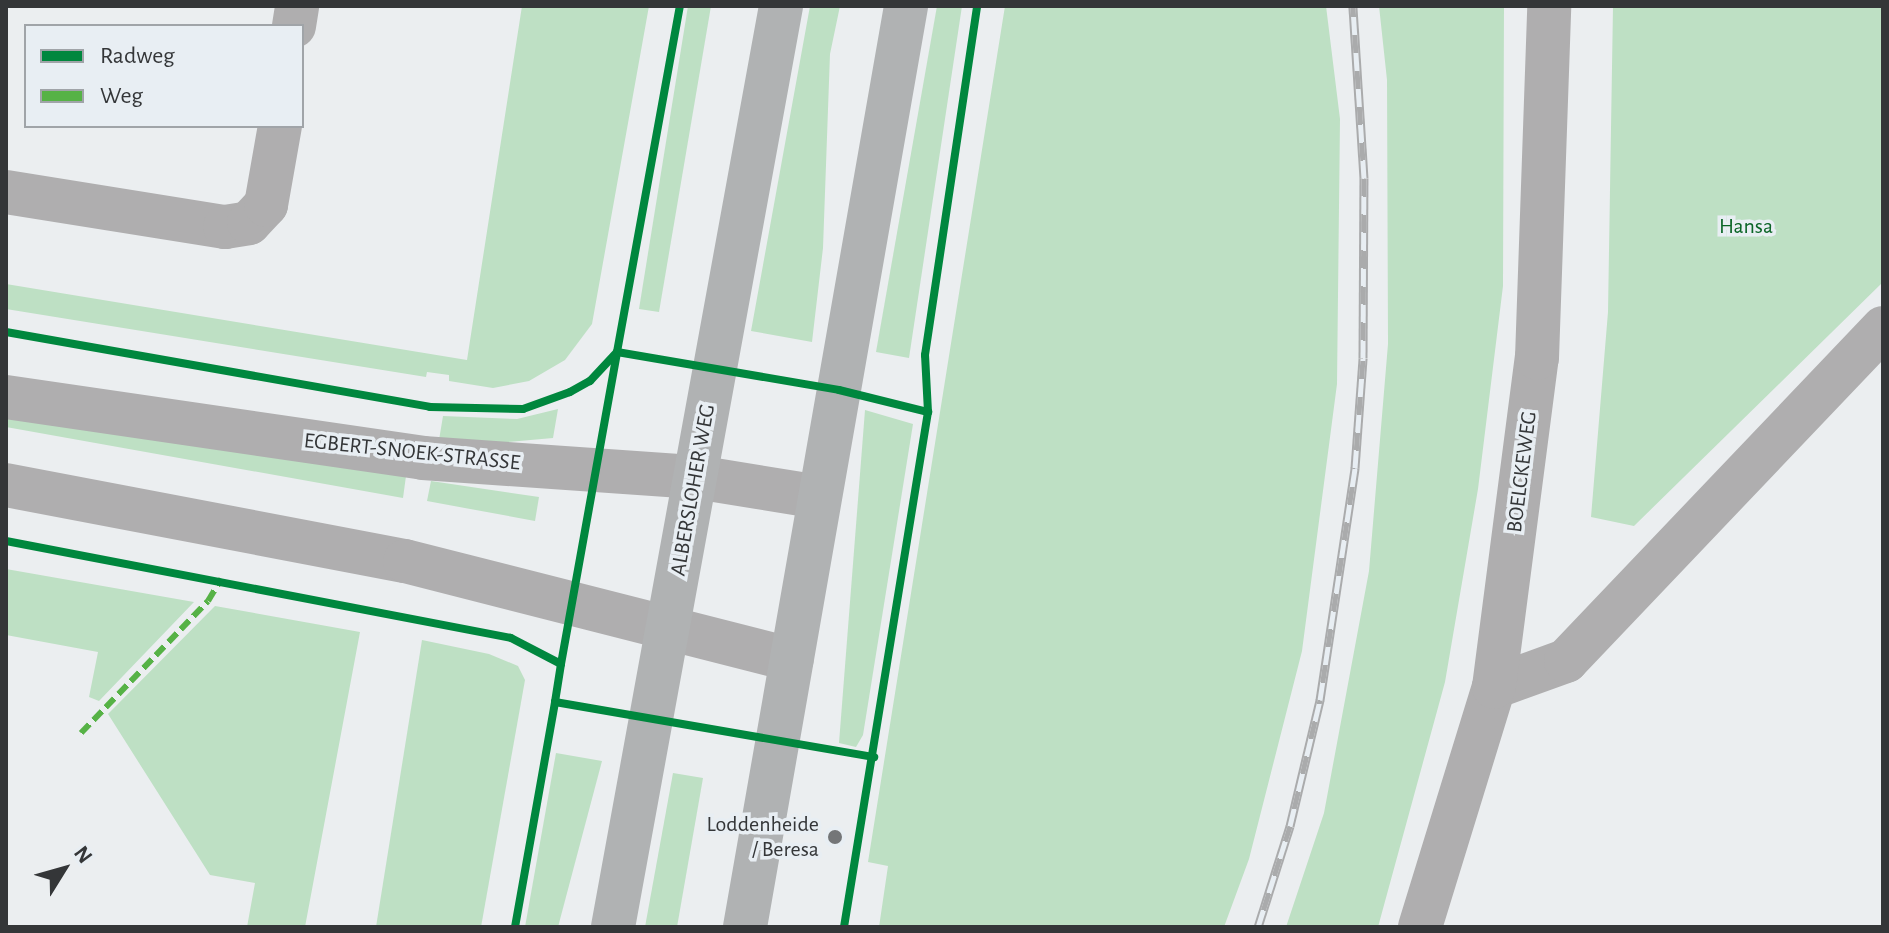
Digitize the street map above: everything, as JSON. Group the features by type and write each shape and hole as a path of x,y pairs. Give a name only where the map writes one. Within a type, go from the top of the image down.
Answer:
{"main road":[{"name":"ALBERSLOHER WEG","path":"613,927 781,6"},
{"path":"745,927 906,6"}],"street":[{"name":"BOELCKEWEG","path":"1427,924 1494,687 1537,358 1549,6"},
{"path":"6,192 225,227 249,223 266,205 280,128"},
{"path":"1494,687 1566,661 1883,328"},
{"name":"EGBERT-SNOEK-STRASSE","path":"6,397 423,458 696,477 819,497"},
{"path":"6,485 405,561 668,631 792,660"}],"green space":[{"path":"522,6 649,6 592,324 565,360 529,381 493,388 449,381 449,375 427,372 426,377 6,309 6,284 467,360"},
{"path":"688,6 711,6 659,312 639,309"},
{"path":"810,6 840,6 830,54 823,248 812,342 751,331"},
{"path":"937,6 962,6 909,358 876,352"},
{"path":"1005,6 1326,6 1340,119 1337,384 1302,651 1249,859 1224,927 879,927 888,866 868,862"},
{"path":"1379,6 1504,6 1503,286 1478,489 1445,682 1378,927 1286,927 1324,813 1369,571 1388,344 1387,80"},
{"name":"Hansa","path":"1613,6 1883,6 1883,282 1634,526 1591,517 1608,312"},
{"path":"558,409 553,438 476,445 439,440 443,416 517,419"},
{"path":"865,410 913,424 863,735 856,747 839,743"},
{"path":"6,413 406,476 403,498 6,427"},
{"path":"431,481 539,497 535,521 427,501"},
{"path":"6,569 194,602 99,701 89,697 98,652 6,635"},
{"path":"215,606 360,632 305,927 247,927 255,883 210,875 108,714"},
{"path":"422,640 489,654 518,666 525,680 481,927 376,927"},
{"path":"556,753 602,761 558,927 525,927"},
{"path":"673,773 703,778 677,927 645,927"}],"railway":[{"path":"1258,927 1290,826 1320,700 1355,468 1363,358 1364,178 1353,6"}],"marked path":[{"path":"81,733 208,601 221,579"}],"cycle path":[{"path":"6,332 430,407 523,409 570,392 590,381 617,352 680,6"},
{"path":"844,927 928,412 925,355 977,6"},
{"path":"561,664 617,352 839,390 928,412"},
{"path":"6,541 511,638 561,664 555,702 874,757"},
{"path":"515,927 555,702"}],"place":[{"name":"Loddenheide / Beresa","path":"835,837"}]}
